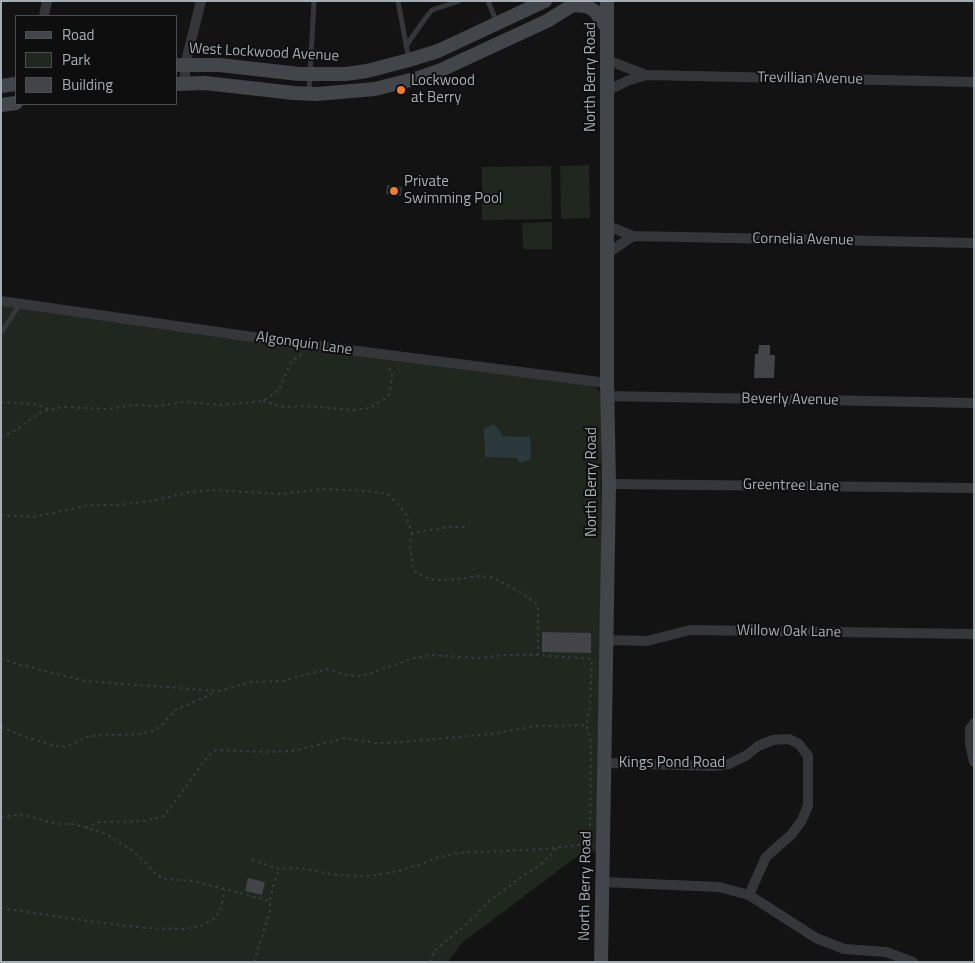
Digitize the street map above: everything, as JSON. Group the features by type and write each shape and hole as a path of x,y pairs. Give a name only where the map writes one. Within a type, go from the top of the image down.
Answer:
{"main road":[{"name":"West Lockwood Avenue","path":"180,65 220,65 310,74 360,72 409,60 438,50 545,1"},
{"name":"North Berry Road","path":"601,962 609,484 607,390 607,1"},
{"path":"180,84 232,85 309,94 343,93 375,89 441,70 547,21 577,3 595,11 607,28"},
{"path":"497,24 504,42"},
{"path":"409,60 415,79"},
{"path":"1,86 15,84"},
{"path":"1,105 15,103"}],"street":[{"path":"44,15 47,1"},
{"path":"180,84 180,65 201,1"},
{"name":"Trevillian Avenue","path":"608,60 646,75"},
{"name":"Trevillian Avenue","path":"607,90 627,80 646,75 974,82"},
{"name":"Cornelia Avenue","path":"608,226 633,236 974,243"},
{"path":"608,253 633,236"},
{"name":"Algonquin Lane","path":"1,301 607,390"},
{"name":"Beverly Avenue","path":"607,390 974,403"},
{"name":"Greentree Lane","path":"609,484 974,488"},
{"name":"Willow Oak Lane","path":"606,640 647,641 690,630 974,634"},
{"path":"974,723 970,730 970,744 974,762"},
{"name":"Kings Pond Road","path":"604,763 714,766 729,764 747,755 758,746 773,740 789,739 799,744 808,756 808,806 802,820 792,834 766,857 749,895"},
{"path":"603,882 719,887 749,895 816,938 844,949 886,952 913,962"}],"lane":[{"path":"309,94 314,1"},
{"path":"398,1 409,60"},
{"path":"406,46 432,10 460,1"},
{"path":"488,1 497,24"},
{"path":"1,332 20,304"}],"path":[{"path":"263,401 279,390 291,362 296,356 308,353"},
{"path":"1,437 13,432 41,412 72,407 98,409 133,405 158,406 184,402 222,405 263,401 282,407 306,406 354,410 370,408 388,396 391,370 385,364"},
{"path":"1,402 35,404 49,410"},
{"path":"1,515 33,517 91,506 144,502 190,492 213,490 279,494 324,489 387,494 405,512 412,533 410,544 414,570 429,579 440,580 477,576 492,577 536,602 539,615 538,655"},
{"path":"412,533 448,527 469,526"},
{"path":"1,727 25,737 66,747 89,736 154,732 175,710 218,691 251,682 283,681 327,669 362,676 414,658 432,655 476,658 538,655 591,659 592,680 587,725 591,739 590,827 585,843"},
{"path":"1,658 85,681 218,691"},
{"path":"86,828 98,822 146,821 164,816 209,755 216,750 293,751 345,738 375,743 391,743 491,734 536,726 587,725"},
{"path":"1,817 16,814 56,824 73,824 104,833 130,849 164,879 194,881 270,901"},
{"path":"252,860 280,869 299,868 336,874 370,876 399,871 424,864 439,857 458,853 557,848 585,843 603,843"},
{"path":"430,962 434,952 441,945 469,922 489,902 540,865 557,848"},
{"path":"254,962 262,933 268,920 270,901 276,876 280,869"},
{"path":"1,908 146,928 184,929 201,926 214,919 220,911 226,890"}],"green space":[{"path":"589,165 590,218 561,219 560,166"},
{"path":"551,166 552,219 482,220 482,167"},
{"path":"552,222 552,249 523,249 522,223"},
{"path":"1,306 590,385 598,389 601,395 601,571 597,852 583,852 462,943 448,962 1,962"}],"shaded area":[{"name":"Private Swimming Pool","path":"387,185 402,187 401,196 386,194"},
{"path":"494,424 503,436 530,437 531,459 520,463 517,458 485,457 484,428"}],"building":[{"path":"759,345 770,345 770,355 775,355 774,378 754,378 755,354 758,354"},
{"path":"542,632 591,633 591,653 542,652"},
{"path":"248,878 265,882 262,895 245,891"}],"place":[{"name":"Lockwood at Berry","path":"401,90"},
{"name":"Private Swimming Pool","path":"394,191"}]}
